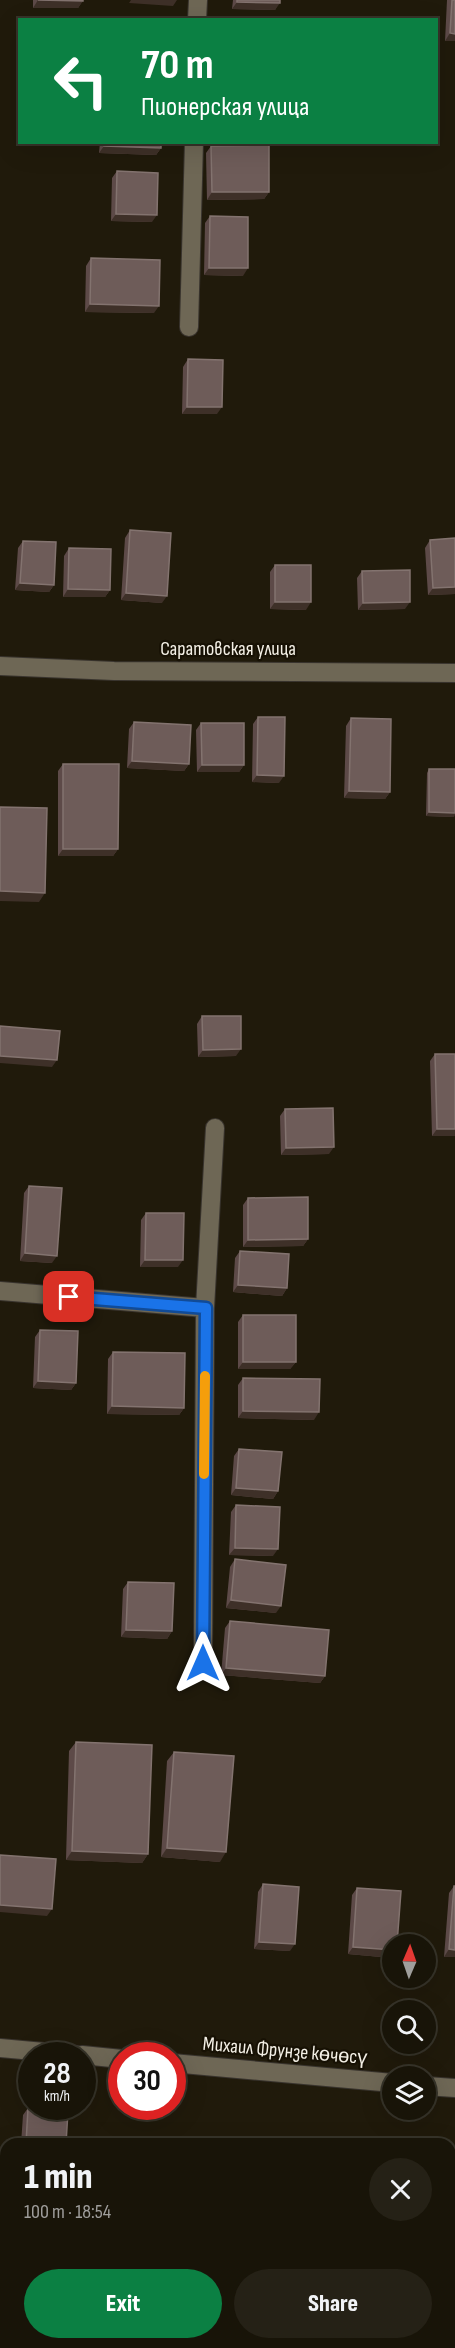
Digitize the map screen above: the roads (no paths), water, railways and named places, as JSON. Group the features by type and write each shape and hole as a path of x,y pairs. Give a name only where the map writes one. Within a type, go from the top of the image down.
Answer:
{"street":[{"path":"197,18 198,0"},
{"path":"189,327 194,144"},
{"name":"Саратовская улица","path":"0,666 114,671 455,673"},
{"path":"203,1663 206,1308 215,1128"},
{"path":"0,1291 206,1308"},
{"path":"0,2048 18,2050"},
{"name":"Михаил Фрунзе көчөсү","path":"186,2064 382,2082"},
{"path":"436,2087 455,2088"}]}
